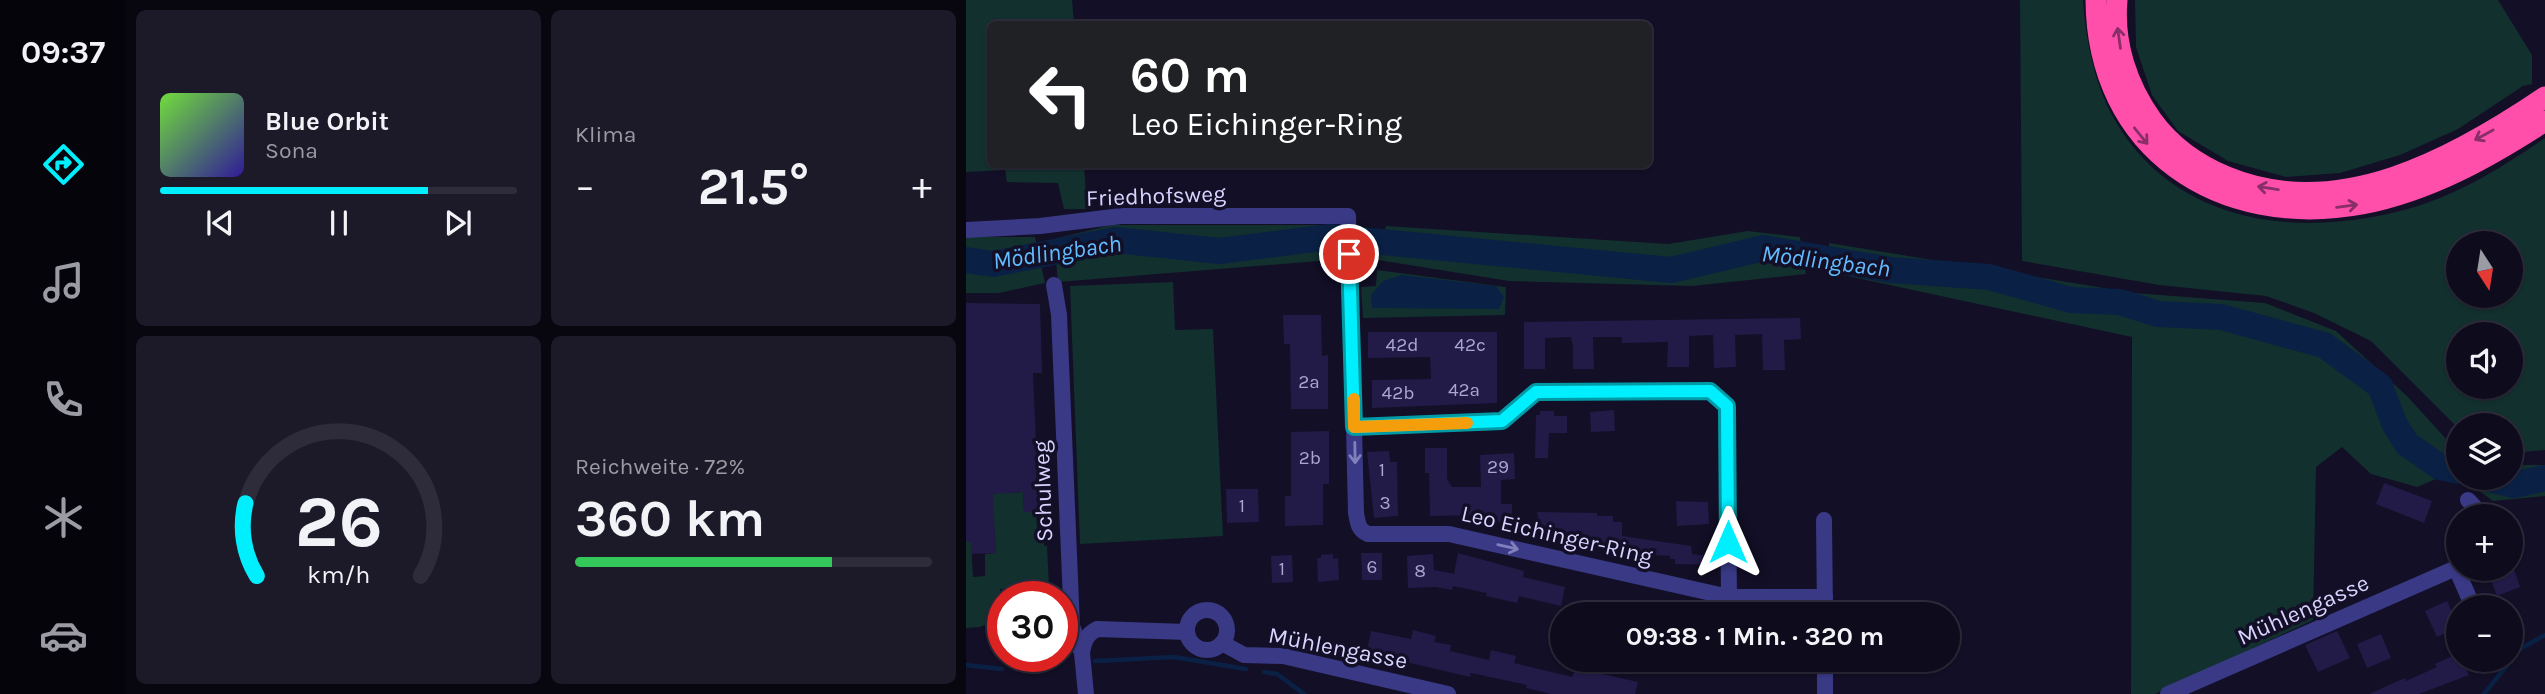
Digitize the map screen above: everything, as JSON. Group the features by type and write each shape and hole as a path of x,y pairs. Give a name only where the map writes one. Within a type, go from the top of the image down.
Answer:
{"highway":[{"path":"2096,0 2102,53 2109,80 2123,110 2141,137 2163,159 2190,179 2247,202 2279,208 2317,209 2361,204 2393,196 2423,187 2466,168 2545,121"},
{"path":"2117,0 2117,34 2126,73 2137,97 2160,130 2177,147 2213,172 2267,189 2330,191 2391,178 2453,153 2505,124 2543,98"}],"street":[{"name":"Friedhofsweg","path":"966,230 1040,226 1121,216 1348,223"},
{"name":"Leo Eichinger-Ring","path":"1348,223 1356,513 1362,532 1382,536 1449,534 1729,597"},
{"name":"Schulweg","path":"1054,285 1059,315 1072,626 1082,660 1086,694"},
{"path":"1354,427 1502,421 1536,392 1710,391 1727,406 1729,597 1825,597"},
{"path":"2468,500 2472,504"},
{"path":"1824,520 1825,602"},
{"name":"Mühlengasse","path":"2168,694 2446,571"},
{"path":"1082,660 1084,641 1097,629 1187,632 1194,615 1205,610 1211,610 1223,617 1227,634 1223,643"},
{"name":"Mühlengasse","path":"1187,632 1193,644 1204,650 1211,650 1223,643 1244,655 1283,656 1448,694"},
{"path":"1825,672 1825,694"}],"green space":[{"path":"966,0 1072,0 1074,21 987,21 987,168 1084,168 1087,209 1064,209 1058,183 1007,182 1005,170 966,172"},
{"path":"2020,0 2083,0 2088,44 2099,86 2111,113 2138,152 2170,182 2207,203 2248,216 2291,222 2336,222 2380,216 2424,204 2456,191 2545,138 2545,450 2523,452 2523,413 2446,413 2446,416 2371,341 2314,313 2266,296 2159,285 2022,261"},
{"path":"2135,0 2498,0 2532,55 2532,84 2523,86 2458,129 2400,155 2340,173 2286,177 2228,161 2178,131 2152,95 2136,47"},
{"path":"1111,225 1331,225 1331,260 1058,282 1054,239"},
{"path":"1386,226 1668,244 1748,231 1800,237 1806,274 1692,286 1509,281 1378,260"},
{"path":"966,237 1035,237 1045,283 999,293 966,293"},
{"path":"1829,243 2134,293 2265,303 2336,331 2407,396 2446,439 2446,477 2417,487 2371,474 2342,447 2316,467 2313,620 2155,694 2131,694 2132,337 1829,272"},
{"path":"1377,270 1506,287 1505,315 1363,318 1361,287 1376,286"},
{"path":"1173,282 1175,330 1213,329 1223,536 1080,544 1070,286"},
{"path":"988,433 1005,493 1023,492 1024,511 1036,511 1038,539 1044,539 1044,546 1047,546 1049,581 987,581 987,624 966,628 966,542 971,542 973,577 985,576 985,554 996,553"},
{"path":"2523,465 2545,465 2545,496 2493,501 2478,490 2523,490"}],"water":[{"path":"1402,275 1496,286 1504,297 1499,309 1372,308 1371,295 1383,281"}],"building":[{"path":"966,303 1040,304 1042,373 1033,373 1039,511 1024,512 1023,492 993,494 996,553 971,554 971,542 966,542"},
{"path":"1283,315 1321,315 1322,356 1328,355 1328,409 1291,409 1290,344 1284,344"},
{"path":"1800,318 1801,339 1784,340 1785,370 1763,370 1762,334 1735,335 1736,367 1714,368 1713,335 1689,336 1689,367 1667,367 1668,342 1622,343 1622,337 1593,337 1594,369 1573,369 1571,337 1545,338 1545,369 1524,369 1524,322"},
{"path":"1368,332 1497,332 1497,403 1372,408 1372,380 1431,379 1430,357 1368,358"},
{"path":"1614,410 1615,431 1591,432 1590,412"},
{"path":"1540,411 1554,411 1554,416 1567,416 1567,433 1549,433 1548,458 1535,458 1536,415 1540,415"},
{"path":"1329,431 1329,484 1323,484 1323,525 1285,526 1285,496 1291,496 1291,432"},
{"path":"1425,448 1447,448 1447,479 1452,487 1481,487 1480,455 1514,453 1515,479 1501,480 1501,504 1512,504 1512,522 1483,522 1483,515 1430,516 1429,473 1425,473"},
{"path":"1389,451 1390,462 1397,462 1398,516 1374,518 1367,452"},
{"path":"2384,483 2432,501 2424,523 2376,504"},
{"path":"1226,489 1258,489 1259,522 1227,523"},
{"path":"1676,501 1708,502 1709,524 1677,526"},
{"path":"1537,512 1597,513 1597,516 1613,516 1613,522 1622,522 1622,536 1691,546 1692,554 1715,557 1715,565 1675,564 1675,559 1670,559 1670,556 1640,554 1640,551 1625,551 1625,548 1598,548 1597,544 1582,544 1582,540 1555,540 1555,536 1541,536"},
{"path":"1361,553 1382,553 1382,580 1362,580"},
{"path":"1458,553 1524,571 1523,577 1565,587 1562,602 1550,603 1519,596 1517,603 1453,586 1452,590 1436,587 1408,588 1407,556 1433,554 1434,570 1454,574"},
{"path":"1333,554 1333,559 1338,558 1339,580 1318,582 1317,558"},
{"path":"1292,555 1293,582 1272,583 1271,556"},
{"path":"2491,581 2518,581 2520,587 2497,595"},
{"path":"2446,601 2446,633 2437,637 2425,611"},
{"path":"1413,630 1436,636 1434,642 1451,645 1450,651 1489,660 1491,650 1516,656 1514,663 1572,677 1574,672 1594,672 1638,682 1635,694 1551,694 1526,688 1527,685 1471,673 1470,677 1389,658 1366,656 1371,631 1411,639"},
{"path":"2337,631 2350,658 2318,672 2305,645"},
{"path":"2381,634 2391,658 2367,668 2357,644"},
{"path":"2446,659 2446,672 2468,672 2469,675 2419,694 2369,694 2437,667 2435,664"}],"waterway":[{"name":"Mödlingbach","path":"966,260 993,264 1115,240 1219,251 1330,237 1671,270 1764,248 1891,270 1989,277 2071,300 2120,302 2158,314 2221,317 2324,345 2380,386 2394,423 2407,444 2446,468"},
{"name":"Mödlingbach","path":"2523,483 2545,478"},
{"path":"2484,694 2520,649 2545,635"},
{"path":"1095,661 1174,657 1246,669"},
{"path":"966,665 987,667"},
{"path":"1264,672 1277,674 1304,694"}],"slow traffic":[{"path":"1354,399 1354,427 1467,423"}],"route":[{"path":"1349,254 1354,427 1502,421 1536,392 1710,391 1727,406 1728,542"}]}
